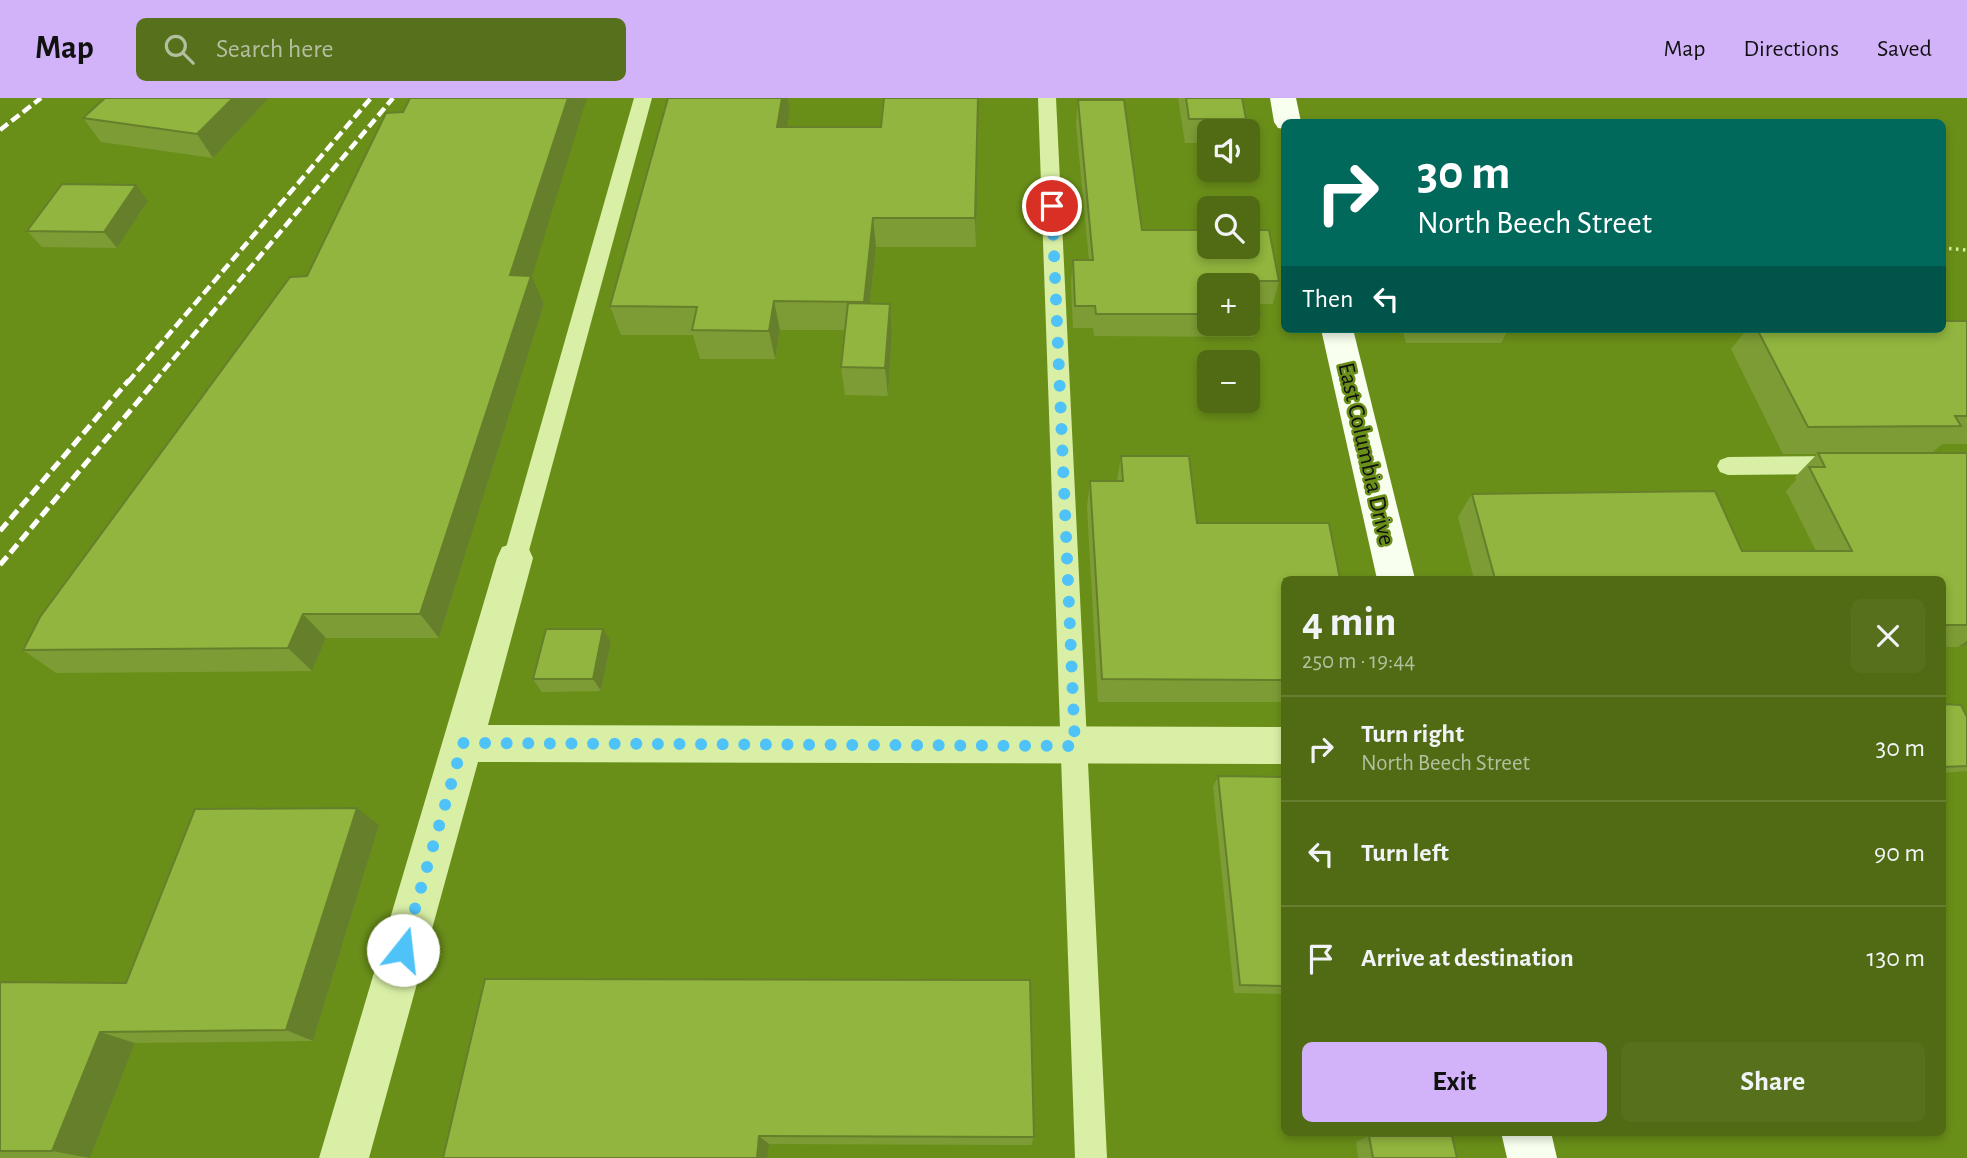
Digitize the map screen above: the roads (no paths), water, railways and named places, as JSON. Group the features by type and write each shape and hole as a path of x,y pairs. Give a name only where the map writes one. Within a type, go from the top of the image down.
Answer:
{"main road":[{"path":"1283,98 1287,119"},
{"name":"East Columbia Drive","path":"1338,333 1395,576"},
{"path":"1527,1136 1532,1158"}],"street":[{"path":"344,1158 515,558"},
{"path":"463,743 1281,746"}],"lane":[{"path":"515,558 643,98"},
{"path":"1047,98 1091,1158"},
{"path":"1727,466 1861,465"}],"railway":[{"path":"0,130 41,98"},
{"path":"128,382 371,98"},
{"path":"154,382 393,98"},
{"path":"0,531 129,380"},
{"path":"0,565 156,380"}]}
